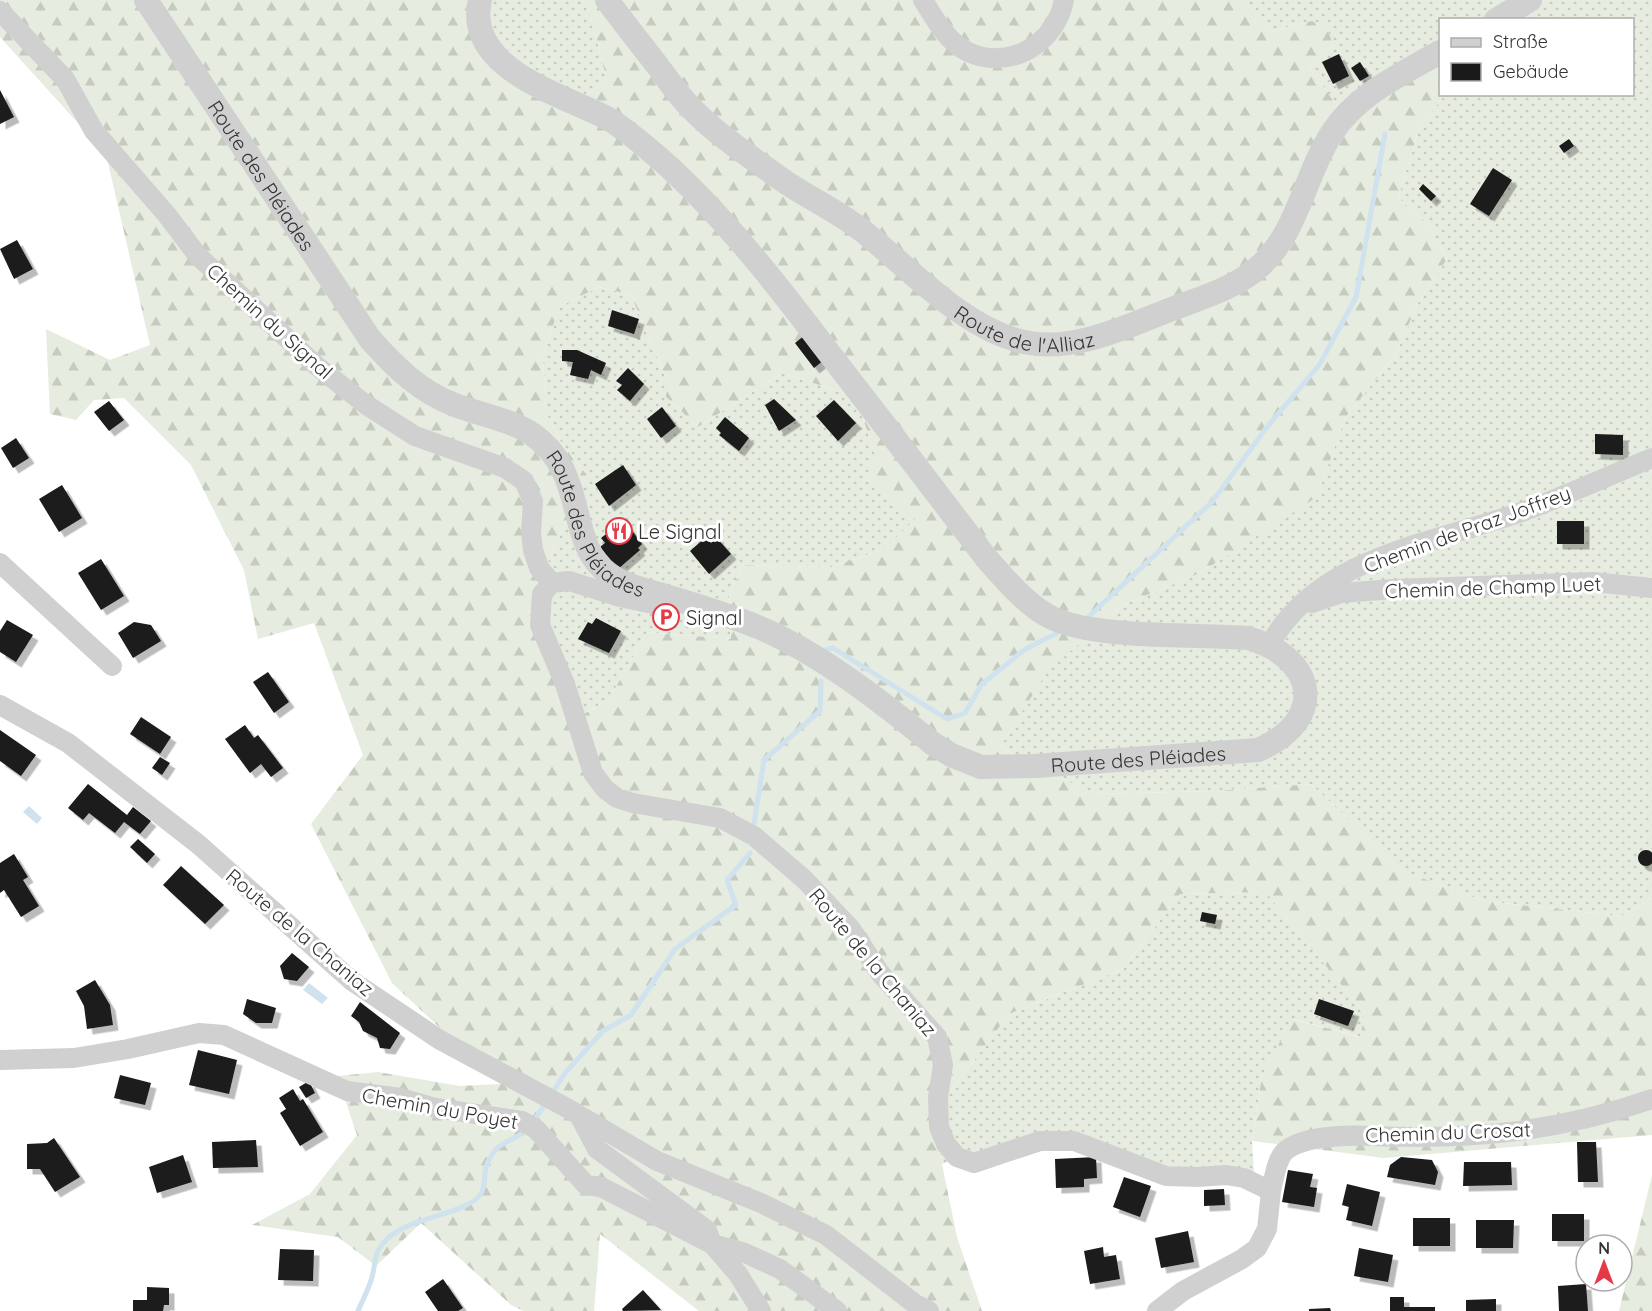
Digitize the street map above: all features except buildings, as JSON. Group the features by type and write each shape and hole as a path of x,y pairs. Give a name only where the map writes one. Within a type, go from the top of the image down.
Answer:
{"street":[{"name":"Route des Pléiades","path":"146,0 370,339 394,366 435,396 516,425 545,444 566,472 582,532 597,564 620,581 758,627 795,644 932,743 951,755 981,767 1035,766 1258,750 1287,735 1298,723 1304,710 1305,695 1302,680 1296,667 1286,655 1270,644 1248,638 1086,627 1050,617 1003,578 785,296 718,220 661,160 607,118 539,87 504,65 484,40 479,24 480,0"},
{"name":"Route de l'Alliaz","path":"607,0 683,99 713,128 797,190 856,226 909,273 983,326 1013,339 1038,344 1063,344 1102,334 1241,282 1262,264 1281,238 1310,183 1327,142 1339,123 1369,94 1439,53"},
{"path":"922,0 945,34 967,52 990,60 1019,55 1048,35 1062,10 1064,0"},
{"path":"1500,18 1530,0"},
{"name":"Chemin du Signal","path":"0,11 59,72 94,131 167,214 198,256 318,367 364,404 415,436 505,468 524,481 533,501 531,532 533,550 539,568 552,583"},
{"name":"Chemin de Praz Joffrey","path":"1270,644 1281,626 1330,583 1384,555 1529,509 1652,458"},
{"path":"0,563 112,666"},
{"path":"552,583 569,581 620,597 674,608 687,603"},
{"name":"Chemin de Champ Luet","path":"1300,607 1341,593 1394,589 1593,582 1652,588"},
{"name":"Route de la Chaniaz","path":"552,583 542,594 540,625 565,684 593,773 605,789 625,800 720,818 754,836 805,880 851,929 880,973 924,1018 937,1037 943,1065 938,1097 939,1127 946,1144 957,1157 974,1163 1040,1141 1074,1141 1166,1176 1226,1175 1244,1178 1271,1191"},
{"name":"Route de la Chaniaz","path":"0,705 68,743 198,844 352,981 440,1040 523,1084 657,1161 761,1203 826,1235 915,1304 929,1311"},
{"name":"Chemin du Poyet","path":"0,1060 74,1058 120,1051 199,1033 224,1035 347,1091 529,1125 586,1185 601,1186 712,1244 745,1252 780,1269 837,1311"},
{"name":"Chemin du Crosat","path":"1271,1191 1278,1163 1284,1152 1311,1141 1348,1135 1395,1137 1514,1132 1567,1125 1652,1099"},
{"path":"573,1112 597,1149 707,1230 712,1244 738,1274 761,1311"},
{"path":"1157,1311 1183,1291 1242,1259 1257,1248 1267,1229 1271,1191"}],"green space":[{"path":"0,0 467,0 474,40 563,109 607,81 590,14 582,0 1245,0 1270,32 1311,21 1326,25 1333,45 1309,68 1349,121 1439,61 1439,96 1444,96 1420,126 1398,198 1429,225 1447,259 1418,303 1396,354 1345,418 1317,497 1200,573 1123,605 1047,672 1000,747 1093,794 1213,791 1311,784 1403,871 1484,901 1621,916 1652,898 1652,1135 1384,1158 1252,1141 1262,1076 1292,1019 1360,1037 1365,1014 1266,892 1180,894 1123,969 1009,1014 932,1116 957,1237 982,1311 699,1311 600,1234 594,1311 524,1311 511,1305 421,1223 376,1266 338,1237 252,1225 310,1194 357,1135 337,1076 378,1072 460,1086 500,1084 392,983 311,824 363,755 314,623 258,639 244,570 191,465 124,398 94,400 76,420 50,414 46,329 110,360 150,345 106,154 0,37","holes":["599,287 631,295 666,379 666,397 698,427 782,373 841,392 862,415 876,457 865,479 915,519 884,549 831,567 743,565 728,599 731,639 647,632 609,699 569,723 530,615 534,593 587,475 562,444 546,413 543,357 559,307"]},
{"path":"467,0 582,0 590,14 607,81 563,109 474,40"},
{"path":"1245,0 1652,0 1652,898 1621,916 1484,901 1403,871 1311,784 1213,791 1093,794 1000,747 1046,672 1123,605 1200,573 1317,496 1345,418 1396,354 1418,303 1447,259 1429,225 1398,198 1420,126 1444,96 1634,96 1634,18 1439,18 1439,61 1349,121 1309,68 1333,45 1311,21 1269,32"},
{"path":"599,287 631,295 666,379 666,397 698,427 782,373 841,392 862,415 876,457 865,479 916,519 884,549 831,567 743,565 728,599 731,639 647,632 609,699 568,723 530,615 534,593 587,475 562,444 546,413 543,357 559,307"},
{"path":"1266,892 1365,1014 1361,1037 1293,1019 1262,1076 1252,1141 1254,1172 1156,1165 1080,1136 1050,1131 942,1164 932,1116 1009,1014 1123,969 1180,894"},
{"path":"1652,1175 1652,1311 1619,1311 1623,1293 1634,1293 1634,1249"}],"water":[{"path":"29,806 42,818 37,824 23,812"},
{"path":"309,983 328,998 322,1004 303,990"}],"waterway":[{"path":"1086,619 1212,502 1267,427 1320,364 1356,297 1385,134"},
{"path":"822,651 833,648 947,719 965,713 982,684 1024,650 1057,633"},
{"path":"753,830 764,760 820,711 821,681"},
{"path":"551,1095 565,1073 603,1031 631,1015 675,949 736,905 727,880 750,853"},
{"path":"533,1122 546,1103"},
{"path":"358,1311 371,1282 377,1252 386,1240 408,1226 472,1202 482,1191 487,1164 491,1156 501,1145 527,1129"}],"place":[{"name":"Le Signal","path":"619,531"},
{"name":"Signal","path":"666,617"}]}
